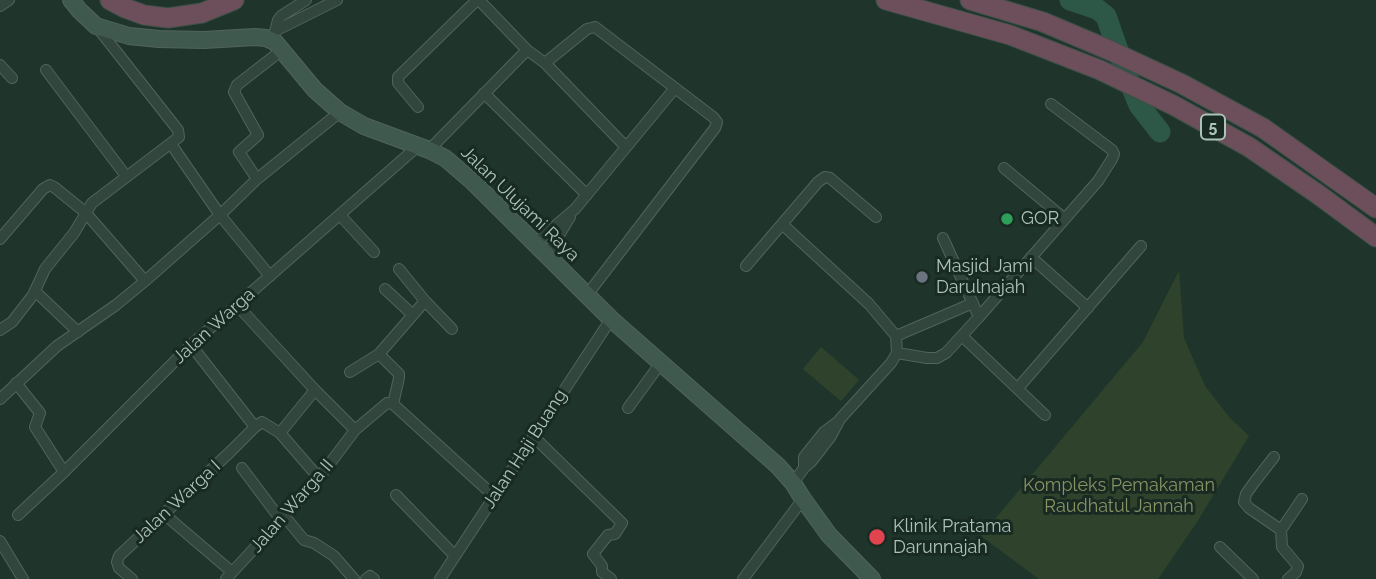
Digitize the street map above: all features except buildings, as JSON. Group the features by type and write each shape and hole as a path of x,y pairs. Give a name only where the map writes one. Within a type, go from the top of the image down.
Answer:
{"highway":[{"path":"110,0 144,15 168,18 202,13 234,0"},
{"name":"5","path":"886,0 1035,44 1173,105 1249,147 1376,237"},
{"name":"5","path":"970,0 1043,22 1182,84 1263,128 1376,208"}],"street":[{"path":"0,6 9,0"},
{"path":"0,330 12,322 35,291 45,269 92,203 179,137 178,130 96,26 71,0"},
{"path":"277,41 278,20 306,0"},
{"path":"257,179 239,152 258,135 233,92 277,41 337,0"},
{"path":"418,107 398,83 398,76 478,0 527,50 545,63 626,147"},
{"path":"96,26 130,36 159,39 266,37 277,41"},
{"path":"545,63 587,29 595,27 717,122 587,295"},
{"name":"Jalan Ulujami Raya","path":"277,41 314,90 330,106 364,126 445,158 459,169 611,319 778,466 829,535 872,579"},
{"name":"Jalan Warga","path":"18,515 191,345 340,215 423,148 527,50"},
{"path":"0,65 12,78"},
{"path":"46,70 126,176"},
{"path":"541,249 675,88"},
{"path":"484,93 587,195"},
{"path":"897,353 937,358 946,353 1098,181 1112,159 1112,150 1051,104"},
{"path":"0,399 57,346 116,305 220,215 257,179 340,112"},
{"path":"171,144 220,215 270,276"},
{"path":"1004,167 1065,219"},
{"path":"746,267 825,177 830,178 876,217"},
{"path":"0,239 43,189 50,185 85,212 145,281"},
{"path":"541,249 575,209"},
{"path":"340,215 374,252"},
{"path":"782,224 869,304 896,336 897,353 838,421 824,432 804,457 804,468 793,483"},
{"path":"943,238 979,317"},
{"path":"1018,388 1141,246"},
{"path":"1031,257 1088,308"},
{"path":"398,269 452,329"},
{"path":"385,289 413,315"},
{"path":"35,291 78,332"},
{"path":"350,372 379,354 425,301"},
{"path":"896,336 972,303"},
{"path":"237,305 314,390 355,430"},
{"name":"Jalan Haji Buang","path":"440,579 611,319"},
{"path":"962,335 1045,415"},
{"path":"191,345 259,425 280,433 319,478"},
{"path":"379,354 399,374 393,404 494,496"},
{"path":"628,408 660,364"},
{"path":"16,383 40,413 35,427 64,472"},
{"path":"280,433 314,390"},
{"name":"Jalan Warga II","path":"229,576 319,478 355,430 380,407 387,403 393,404"},
{"name":"Jalan Warga I","path":"132,579 119,568 119,556 259,425"},
{"path":"533,436 622,523 615,534 608,535 593,554 603,572 611,579"},
{"path":"1274,457 1246,494 1244,502 1281,530"},
{"path":"242,468 304,540 334,556 354,579"},
{"path":"396,495 455,556"},
{"path":"743,579 803,499"},
{"path":"1288,579 1298,566 1282,547 1281,530 1302,499"},
{"path":"164,514 229,576"},
{"path":"0,541 23,579"},
{"path":"1220,547 1253,579"},
{"path":"366,579 370,576 374,579"}],"green space":[{"name":"Kompleks Pemakaman Raudhatul Jannah","path":"1179,271 1184,338 1205,386 1229,417 1249,436 1197,522 1158,579 1039,579 981,536 1143,342"},
{"path":"821,347 859,380 841,401 803,369"}],"waterway":[{"path":"1070,0 1097,9 1106,16 1139,105 1160,132"}],"place":[{"name":"GOR","path":"1007,219"},
{"name":"Masjid Jami Darulnajah","path":"922,277"},
{"name":"Klinik Pratama Darunnajah","path":"877,537"}]}
